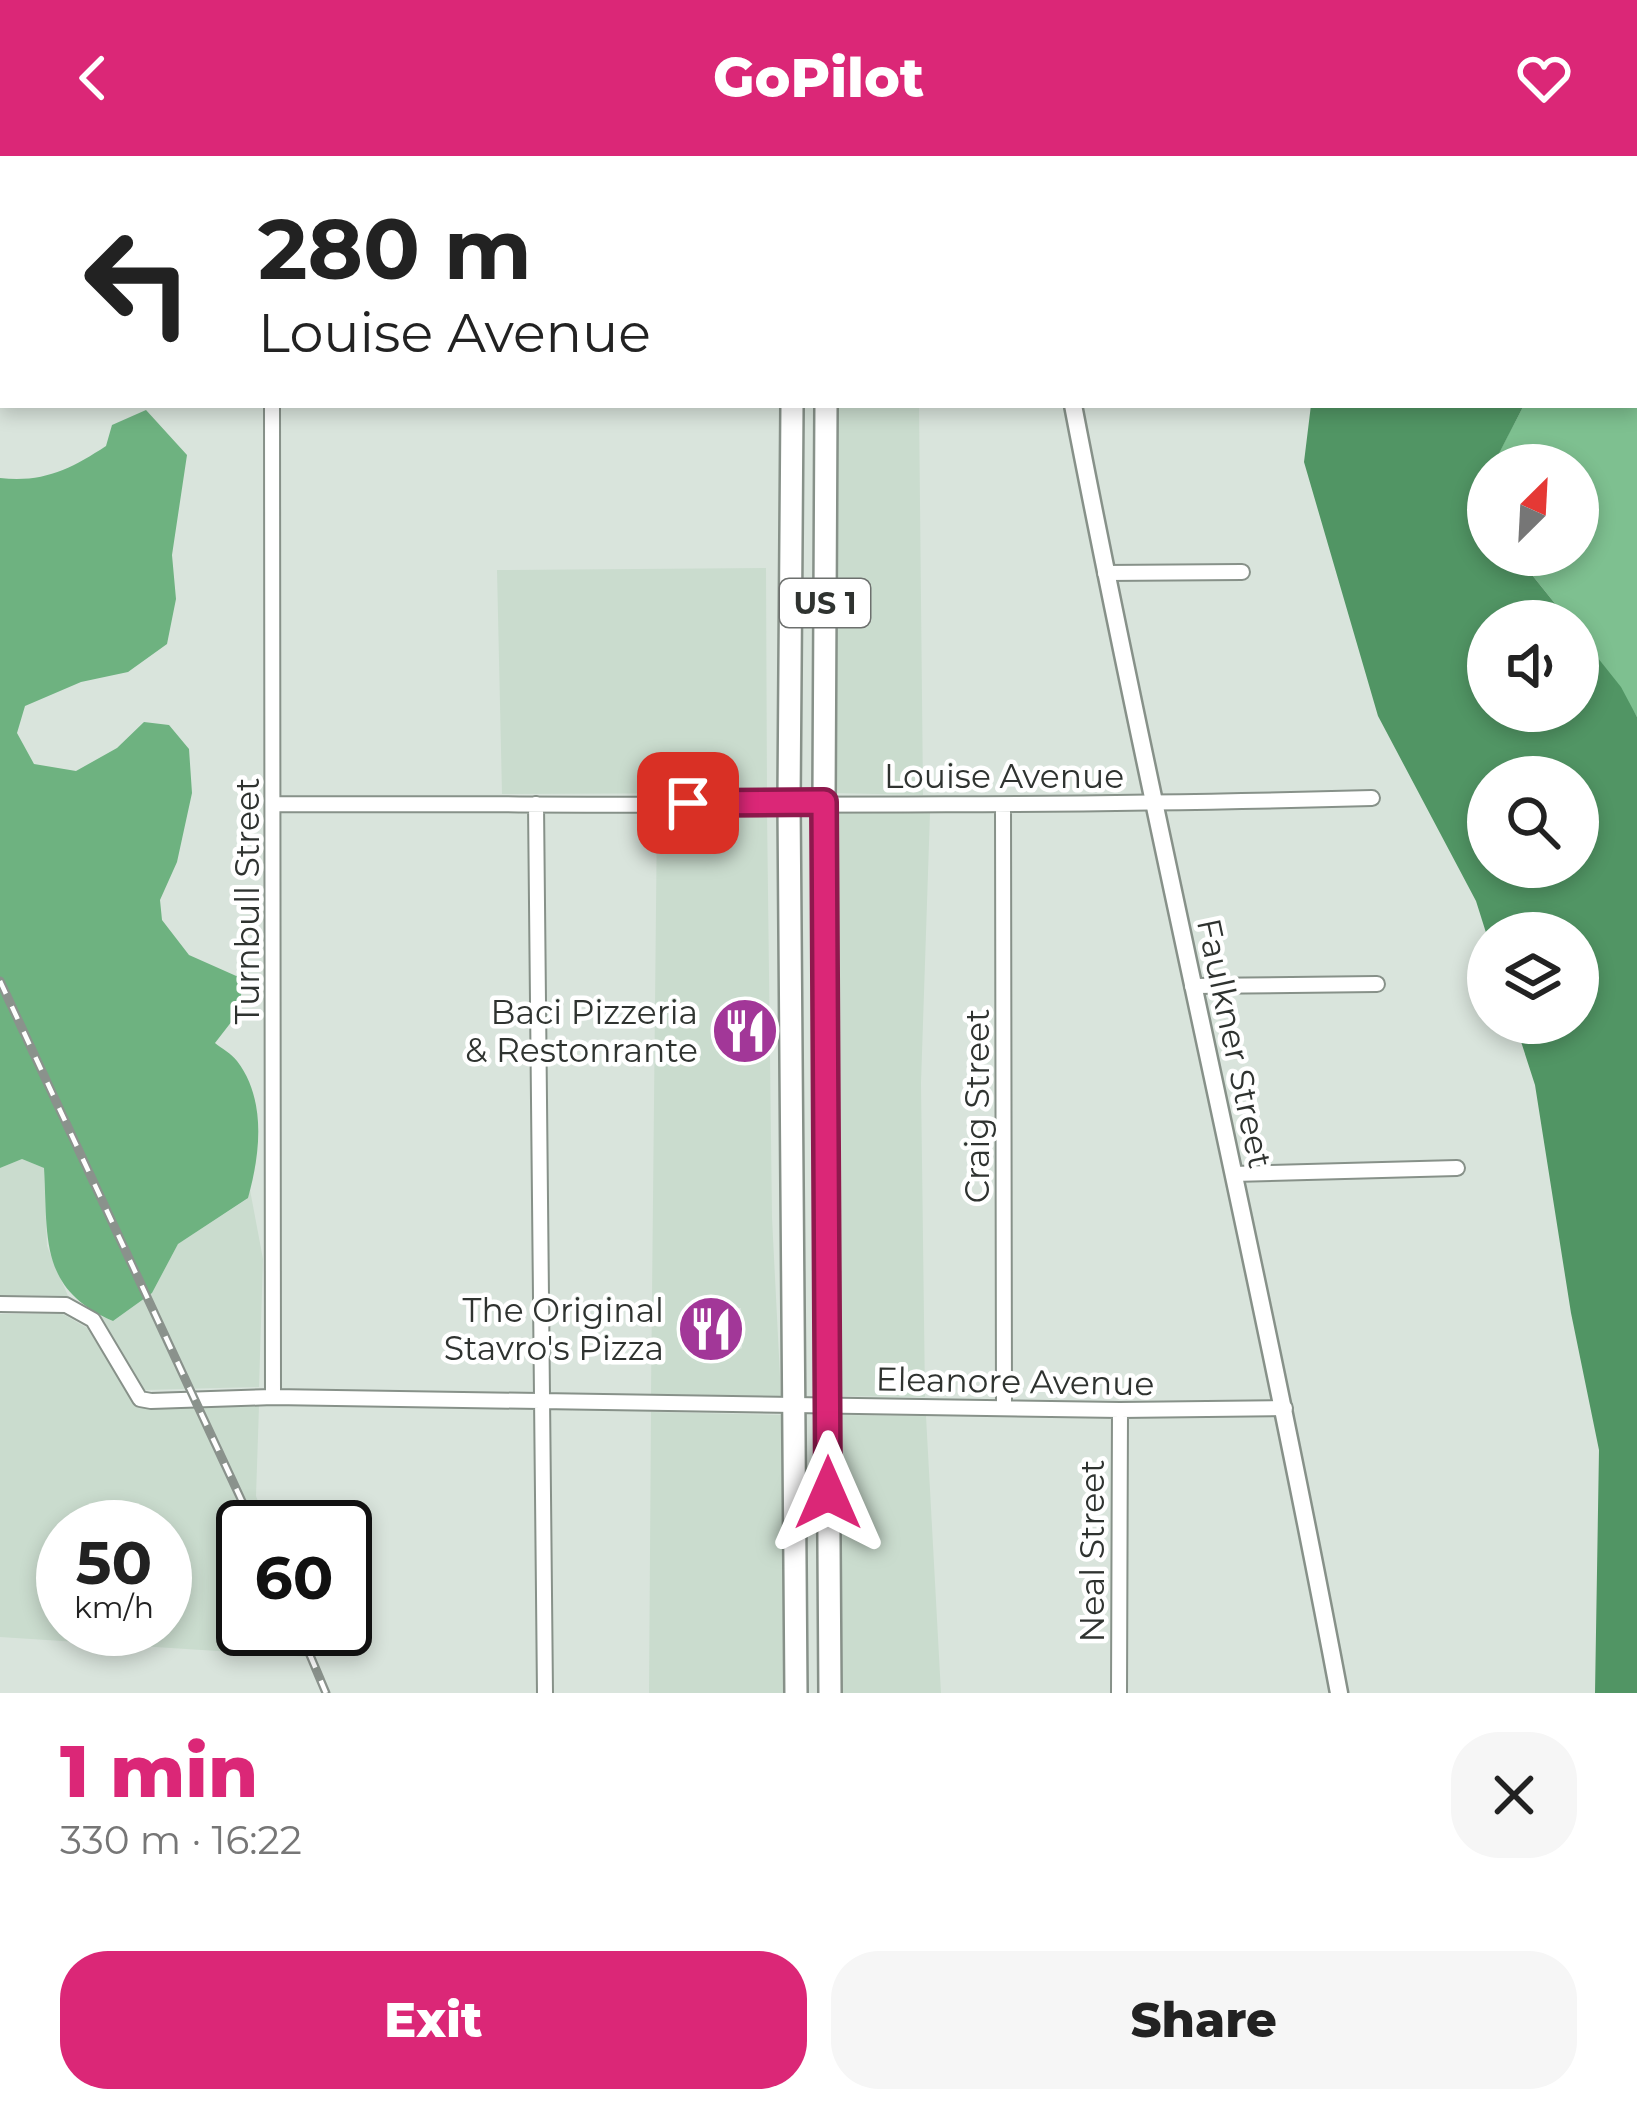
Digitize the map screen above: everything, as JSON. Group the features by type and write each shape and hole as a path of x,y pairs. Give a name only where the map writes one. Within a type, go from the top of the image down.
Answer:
{"main road":[{"name":"US 1","path":"792,408 796,1693"},
{"name":"US 1","path":"826,408 830,1693"}],"street":[{"name":"Turnbull Street","path":"272,408 273,1396"},
{"name":"Faulkner Street","path":"1073,408 1153,804 1286,1408 1339,1693"},
{"path":"1105,573 1242,572"},
{"name":"Louise Avenue","path":"275,804 1003,806 1372,798"},
{"path":"536,804 545,1693"},
{"name":"Craig Street","path":"1003,806 1004,1407"},
{"path":"1192,986 1377,985"},
{"path":"1232,1174 1457,1168"},
{"name":"Eleanore Avenue","path":"0,1304 66,1305 93,1321 140,1399 273,1396 1120,1410 1286,1408"},
{"name":"Neal Street","path":"1119,1693 1120,1410"}],"shaded area":[{"path":"834,408 919,408 923,795 832,793"},
{"path":"1311,408 1522,408 1504,444 1467,444 1467,576 1533,576 1552,600 1467,600 1467,732 1599,732 1599,659 1637,717 1637,1693 1595,1693 1599,1450 1571,1313 1535,1085 1522,1044 1599,1044 1599,912 1479,912 1469,888 1599,888 1599,756 1467,756 1467,884 1378,716 1304,462"},
{"path":"1522,408 1637,408 1637,717 1599,660 1599,600 1552,600 1533,576 1599,576 1599,444 1504,444"},
{"path":"146,410 187,455 172,555 176,599 167,644 128,672 81,682 25,706 17,733 34,764 76,771 117,748 144,722 169,725 189,749 192,793 177,862 160,900 162,920 189,955 243,979 239,1012 215,1043 235,1058 247,1076 257,1110 258,1146 248,1198 178,1244 152,1293 113,1321 72,1294 60,1277 48,1239 44,1168 22,1159 0,1168 0,478 30,478 68,468 106,446 112,425"},
{"path":"766,568 767,793 502,794 497,570"},
{"path":"832,811 930,813 921,1083 925,1397 836,1396"},
{"path":"657,812 767,812 772,1218 781,1396 651,1394","holes":["688,1306 741,1308 742,1348 735,1352 682,1350 680,1312"]},
{"path":"22,1159 44,1168 47,1246 68,1296 0,1295 0,1168"},
{"path":"250,1190 263,1259 259,1387 145,1390 101,1316 113,1321 152,1293 178,1244 247,1199"},
{"path":"0,1314 63,1314 87,1328 137,1408 259,1406 257,1500 216,1500 216,1651 192,1649 192,1500 36,1500 36,1639 0,1637"},
{"path":"651,1412 782,1415 785,1693 649,1693"},
{"path":"836,1415 926,1416 941,1693 841,1693"}],"railway":[{"path":"0,981 241,1500"},
{"path":"310,1656 326,1693"}],"place":[{"name":"Baci Pizzeria & Restonrante","path":"745,1031"},
{"name":"The Original Stavro's Pizza","path":"711,1329"}],"route":[{"path":"688,803 824,802 828,1493"}]}
